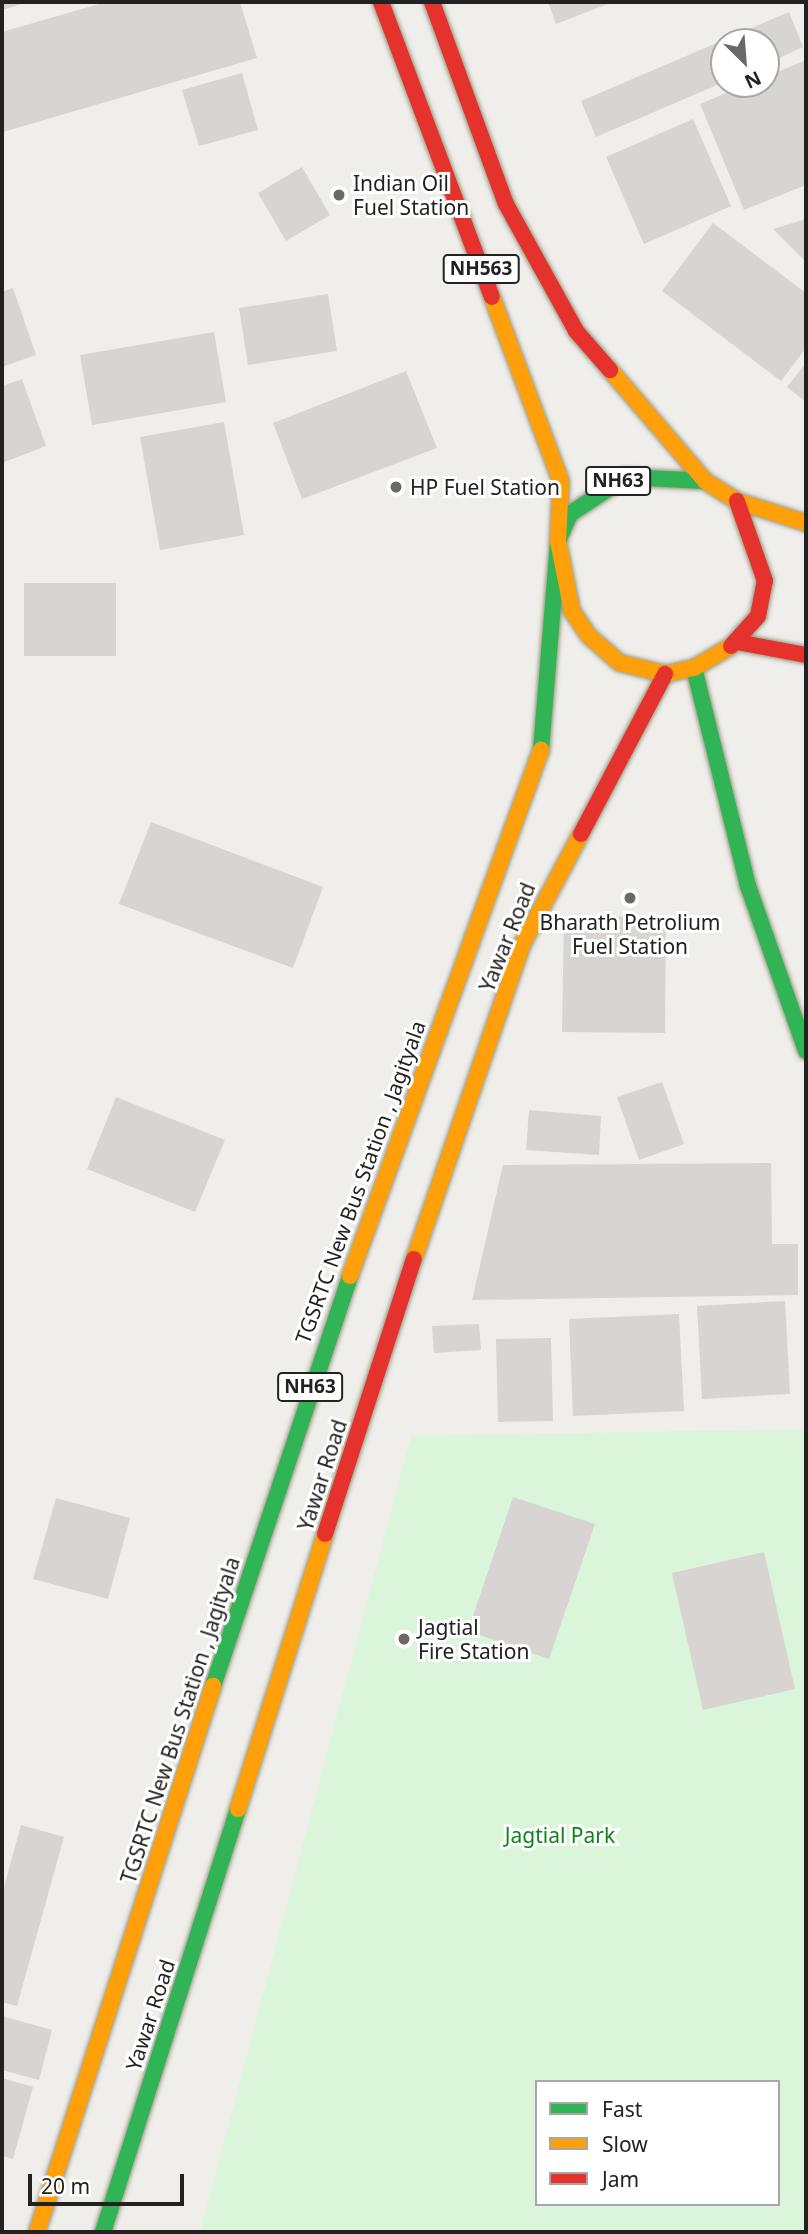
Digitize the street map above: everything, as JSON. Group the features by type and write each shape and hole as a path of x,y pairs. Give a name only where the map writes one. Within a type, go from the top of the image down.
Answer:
{"main road":[{"name":"NH563","path":"381,2 561,482 558,541 572,611 589,636 620,663 665,674 694,668 737,642 758,615 765,581 737,501 705,481 576,331 532,259 432,2"},
{"name":"NH63","path":"558,541 570,514 596,491 626,477 705,481"},
{"path":"737,501 806,523"},
{"name":"TGSRTC New Bus Station , Jagityala","path":"37,2232 313,1377 542,747 558,541"},
{"path":"737,642 806,655"},
{"path":"694,668 748,886 806,1051"},
{"name":"Yawar Road","path":"103,2232 397,1309 523,943 665,674"}],"green space":[{"name":"Jagtial Park","path":"806,1429 806,2232 200,2232 411,1436"}],"building":[{"path":"2,2 28,2 2,10"},
{"path":"106,2 240,2 257,58 3,132 2,32"},
{"path":"548,2 613,2 556,24"},
{"path":"789,12 803,47 780,58 780,28 752,28"},
{"path":"710,46 710,88 596,137 581,101"},
{"path":"806,60 806,185 744,210 700,104 714,98 780,98 780,71"},
{"path":"242,73 258,130 199,146 182,90"},
{"path":"693,119 731,206 644,244 606,157"},
{"path":"302,167 330,215 286,241 258,193"},
{"path":"806,219 806,262 773,229"},
{"path":"713,223 806,293 806,348 781,381 662,291"},
{"path":"13,288 36,355 2,367 2,292"},
{"path":"328,294 337,351 248,365 239,308"},
{"path":"214,332 226,402 92,425 80,355"},
{"path":"806,363 806,402 787,387"},
{"path":"406,371 437,448 302,499 273,423"},
{"path":"22,379 46,446 2,463 2,386"},
{"path":"224,422 244,535 160,550 140,437"},
{"path":"24,583 116,583 116,656 24,656"},
{"path":"151,822 323,887 293,968 119,904"},
{"path":"564,916 666,917 665,1033 562,1032"},
{"path":"662,1082 684,1144 639,1160 617,1097"},
{"path":"116,1097 225,1140 195,1212 87,1169"},
{"path":"529,1110 601,1116 599,1155 526,1150"},
{"path":"771,1163 772,1244 798,1244 798,1295 472,1300 503,1165"},
{"path":"785,1301 790,1394 702,1399 697,1306"},
{"path":"679,1314 684,1411 573,1416 569,1319"},
{"path":"479,1324 481,1350 434,1353 432,1326"},
{"path":"551,1338 553,1421 498,1422 496,1339"},
{"path":"513,1497 595,1524 549,1659 468,1631"},
{"path":"56,1498 130,1518 108,1599 33,1579"},
{"path":"764,1552 795,1689 703,1710 672,1573"},
{"path":"21,1825 64,1837 17,2006 2,2002 2,1894"},
{"path":"2,2016 52,2030 39,2080 2,2070"},
{"path":"2,2078 33,2087 13,2159 2,2156"}],"traffic: fast":[{"path":"541,750 558,541 570,514 626,477 705,481"},
{"path":"694,668 748,886 806,1051"},
{"path":"213,1686 350,1276"},
{"path":"103,2232 238,1809"}],"traffic: slow":[{"path":"492,297 561,482 558,541 572,611 589,636 620,663 665,674 694,668 731,646"},
{"path":"610,370 705,481 737,501 806,523"},
{"path":"350,1276 541,750"},
{"path":"414,1259 523,943 581,834"},
{"path":"238,1809 325,1534"},
{"path":"37,2232 213,1686"}],"traffic: jam":[{"path":"381,2 492,297"},
{"path":"432,2 506,204 576,331 610,370"},
{"path":"731,646 758,616 765,581 737,501"},
{"path":"737,642 806,655"},
{"path":"581,834 665,674"},
{"path":"325,1534 414,1259"}],"place":[{"name":"Indian Oil Fuel Station","path":"339,195"},
{"name":"HP Fuel Station","path":"396,487"},
{"name":"Bharath Petrolium Fuel Station","path":"630,898"},
{"name":"Jagtial Fire Station","path":"404,1639"}]}
